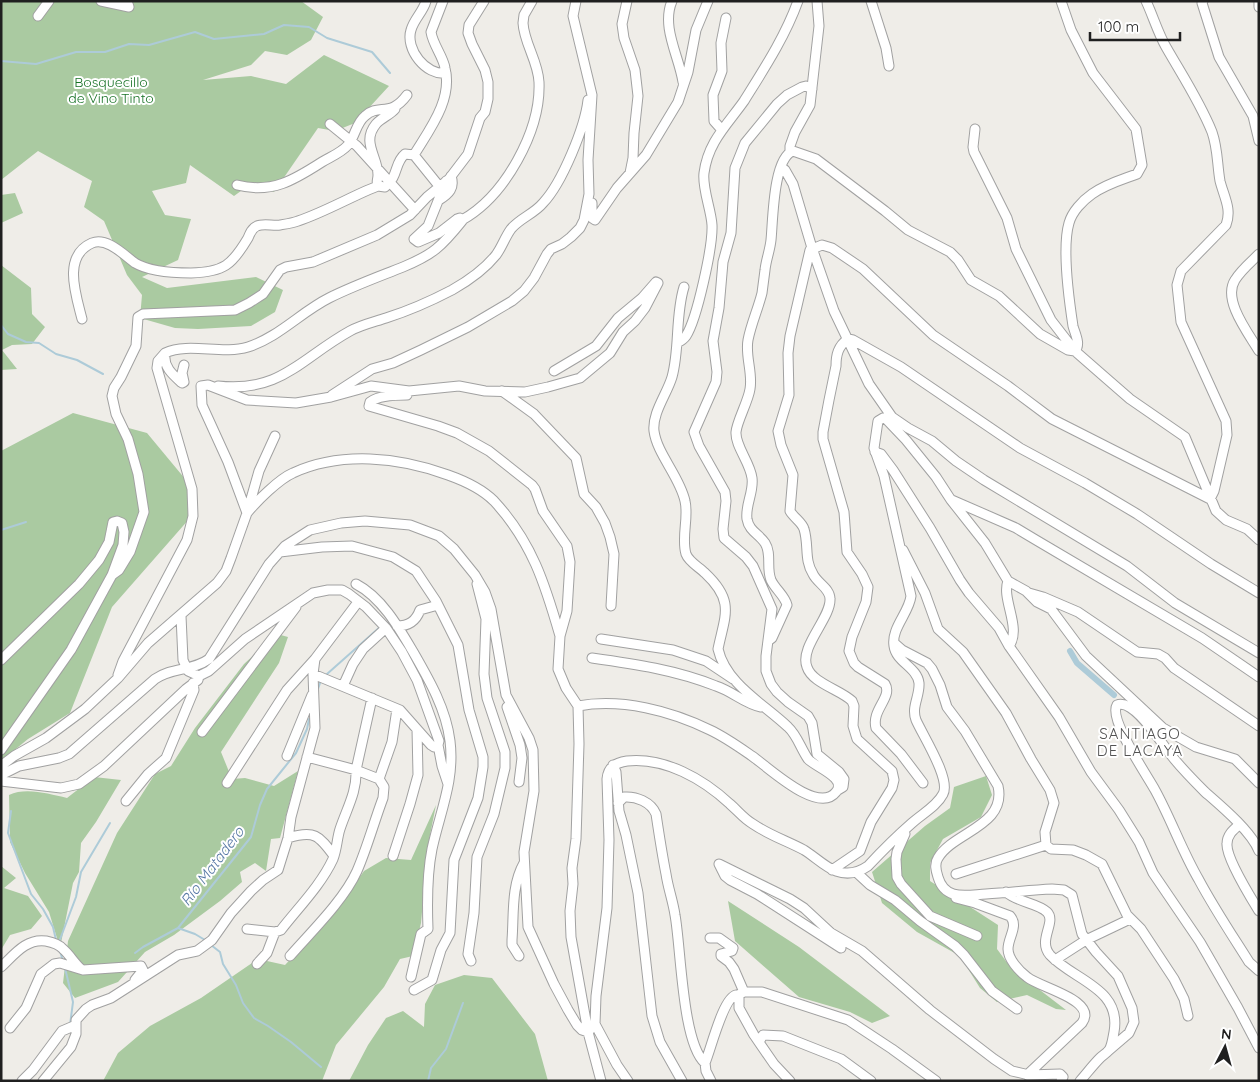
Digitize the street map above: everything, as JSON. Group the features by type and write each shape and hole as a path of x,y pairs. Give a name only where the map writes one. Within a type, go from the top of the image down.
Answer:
{"street":[{"path":"38,16 49,1"},
{"path":"101,1 128,7 125,1"},
{"path":"426,1 411,28 410,42 416,55 430,70 437,73 446,73"},
{"path":"414,155 436,118 446,94 444,62 431,32 443,1"},
{"path":"112,574 119,570 130,552 144,512 138,474 131,448 116,414 112,396 114,388 122,377 136,346 138,317 143,314 235,310 263,294 280,270 286,267 313,262 377,235 400,222 415,210 445,181 471,148 480,118 485,112 489,89 487,76 468,33 469,25 484,1"},
{"path":"118,678 123,661 187,540 193,516 192,489 157,368 158,361 165,353 179,349 232,351 250,347 276,334 314,306 330,297 419,260 446,241 462,220 485,202 511,172 517,163 535,117 538,76 522,23 532,1"},
{"path":"331,398 333,394 367,371 377,366 393,363 421,350 468,327 512,301 534,278 551,249 562,244 580,228 584,220 589,190 588,160 592,95 573,16 576,1"},
{"path":"627,1 622,24 624,38 635,70 638,96 630,173"},
{"path":"672,1 669,22 684,84"},
{"path":"589,190 592,191 592,216 595,220 617,188 646,155 678,102 696,30 708,1"},
{"path":"677,342 685,337 689,329 705,272 712,228 704,175 710,149 753,86 789,26 798,1"},
{"path":"768,641 772,638 787,605 770,579 766,547 748,523 747,512 749,497 753,488 752,478 750,468 735,434 750,391 751,368 747,350 748,341 762,292 770,243 776,182 781,167 790,151 795,132 810,105 819,26 817,1"},
{"path":"870,1 886,48 888,66"},
{"path":"1061,1 1071,30 1093,73 1136,129 1142,165 1137,174 1117,180 1091,194 1079,206 1069,222 1066,244 1069,298 1074,332 1078,342 1075,351"},
{"path":"1146,1 1165,45 1193,93 1211,131 1218,155 1220,180 1228,205 1229,213 1226,225 1181,271 1177,285 1181,322 1206,380 1220,406 1228,428 1228,435 1214,491 1210,499"},
{"path":"1259,1 1259,7"},
{"path":"1204,2 1219,57 1252,116 1259,140"},
{"path":"722,130 714,121 713,95 722,70 721,43 726,18"},
{"path":"247,513 228,462 202,405 201,386 246,387 276,379 302,364 350,331 388,318 450,291 474,277 497,254 515,224 538,209 552,192 581,130 586,112 590,82"},
{"path":"578,706 593,703 643,707 671,715 711,730 739,746 780,779 798,790 820,798 831,797 843,787 844,779 839,772 817,754 811,720 782,696 771,684 766,671 772,615 770,606 753,566 746,557 724,538 725,492 699,446 694,432 716,382 717,372 713,341 719,308 722,262 731,233 735,168 745,143 778,104 787,95 802,87 806,86 812,89"},
{"path":"237,185 263,188 291,181 307,173 346,147 361,120 366,115 371,112 395,107 407,95"},
{"path":"378,186 376,167 370,144 372,132 375,125 393,111 395,107"},
{"path":"330,124 351,140 415,210"},
{"path":"975,128 973,147 1007,218 1016,249 1051,320 1075,351 1130,399 1185,437 1216,511 1226,520 1247,528 1259,540"},
{"path":"790,151 801,152 816,159 908,230 950,252 958,260 971,280 999,296 1040,334 1068,350 1075,351"},
{"path":"82,319 73,268 78,257 86,247 93,243 107,244 137,264 149,269 192,273 217,270 234,260 256,226 298,222 378,186 385,187 395,176 399,160 402,156 408,154 414,155 445,181 453,183 451,190 439,200 428,226 415,237 415,242 439,233 458,218 462,220"},
{"path":"781,167 785,170 793,184 812,248 834,311 869,384 888,417 985,543 1008,581 1029,593 1078,612 1137,652 1158,654 1165,658 1174,668 1259,726"},
{"path":"812,248 822,245 832,248 863,269 933,335 1008,386 1052,419 1210,499"},
{"path":"812,248 790,336 788,353 789,395 778,431 781,445 794,475 790,511 804,528 806,557 811,572 827,590 830,597 828,610 808,652 806,666 821,681 852,701 854,706 852,726 857,739 892,771 894,780 892,788 871,822 860,851 832,870"},
{"path":"1259,254 1234,280 1231,290 1233,304 1238,317 1259,352"},
{"path":"208,385 243,399 304,402 331,398 371,386 409,391 442,387 525,392 548,388 573,380 586,373 610,353 623,332 640,315 658,283 656,282 642,298 618,318 596,346 554,371"},
{"path":"684,287 679,304 677,342 671,379 657,416 654,431 685,498 685,543 688,556 713,582 724,602 727,613 718,649 729,672 764,707 790,728 809,760 835,778 838,790"},
{"path":"848,339 901,367 1020,448 1138,514 1259,594"},
{"path":"848,339 842,344 836,357 836,366 823,432 844,512 847,552 862,574 868,587 866,602 852,637 849,651 854,663 858,667 887,686 886,694 876,715 876,728 901,754 923,783"},
{"path":"165,353 164,362 166,367 182,384 184,382 182,373 184,365"},
{"path":"467,388 420,395 384,397 372,401 370,406 412,417 457,433 488,451 535,489 543,511 564,539 570,554 567,611 560,636 558,669 566,688 578,706 579,744 576,839 572,868 573,884 570,911 571,937 588,1032 601,1081"},
{"path":"502,391 534,414 576,458 584,494 600,515 610,537 614,560 611,606"},
{"path":"628,1081 617,1065 595,1024 596,996 608,894 607,779 609,769 613,765 640,760 667,765 689,775 715,792 751,823 806,852 832,870 847,874 868,866 943,794 944,783 930,747 914,714 919,691 918,679 896,652 894,643 897,630 911,596 884,476 875,452 876,425 880,419 888,417 932,441 956,461 984,480 1127,566 1175,603 1259,653"},
{"path":"1,766 14,756 46,738 76,716 118,678 148,643 217,583 226,570 247,513 259,471 275,436"},
{"path":"875,452 881,454 894,470 960,580 999,628 1009,646 1059,717 1091,772 1139,842 1153,873 1200,942 1259,1048"},
{"path":"247,513 257,501 291,474 332,461 385,459 427,468 458,479 480,489 494,501 534,557 560,636"},
{"path":"951,500 1016,528 1194,633 1259,677"},
{"path":"1,660 78,584 99,560 109,542 111,524 118,521 122,523 123,545 112,574 71,650 1,750"},
{"path":"1,775 19,766 66,756 155,679 169,671 200,665 209,659 269,564 285,546 304,533 329,524 365,521 410,525 429,531 454,549 482,584 488,600 507,708 520,746 522,758 520,782"},
{"path":"280,552 352,546 393,557 416,572 438,605 458,644 468,703 483,757 483,767 478,798 454,860 450,933 432,980 414,990"},
{"path":"901,549 907,554 938,629 963,652 1006,713 1050,790 1054,803 1045,832 1046,846"},
{"path":"471,961 468,954 474,913 476,858 494,814 502,785 505,760 505,752 500,734 487,698 484,674 486,619 475,575"},
{"path":"1008,581 1006,587 1012,625 1012,638 1009,646"},
{"path":"356,584 365,589 397,626 438,697 450,740 451,766 449,785 431,858 428,929 421,934 411,977"},
{"path":"1,781 54,788 70,787 79,784 104,766 196,680 209,672 245,639 313,593 322,590 336,590 349,594 376,616 402,652 417,680 439,741 442,766 449,785"},
{"path":"1029,593 1037,602 1051,609 1086,656 1150,722 1183,769 1249,834 1258,847"},
{"path":"202,732 301,601"},
{"path":"227,783 287,690 315,659 358,602"},
{"path":"397,626 405,626 417,619 420,610 438,605"},
{"path":"181,616 182,656 186,668 196,680"},
{"path":"343,686 353,664 363,649 386,628"},
{"path":"601,638 681,653 706,661 738,682"},
{"path":"894,643 902,650 927,663 932,669 940,685 947,707 973,744 1000,793 996,805 987,820 944,850 936,861 938,877 945,891 956,898 1010,916 1013,919 1014,927 1008,948 1009,955 1019,970 1035,982 1080,1004 1085,1011 1085,1018 1082,1023 1027,1075"},
{"path":"592,658 642,665 679,673 719,686 754,706 764,707"},
{"path":"43,1081 71,1047 76,1034 76,1020 86,1009 92,1004 111,998 178,955 197,951 212,940 231,913 251,891 278,870 288,838 291,817 315,728 313,674 315,659"},
{"path":"313,674 400,710 432,746 438,745"},
{"path":"126,801 148,774 166,758 194,690 196,680"},
{"path":"287,756 314,690"},
{"path":"506,695 529,738 534,759 534,792 524,852 528,927 554,984 577,1026 588,1032"},
{"path":"247,929 275,932 281,930 318,883 334,856 340,830 355,791 357,781 356,770 372,698"},
{"path":"1259,783 1235,760 1196,747 1150,722 1124,704 1117,705 1115,710 1118,723 1129,746 1156,791 1198,879 1249,962 1259,971"},
{"path":"379,779 392,742 397,709"},
{"path":"393,856 418,775 417,729"},
{"path":"290,956 349,886 357,871 383,798 384,787 379,779 356,770 308,757"},
{"path":"613,765 616,772 618,802 638,892 652,1016 660,1042 682,1081"},
{"path":"618,802 624,796 639,799 654,807 666,875 676,915 682,985 693,1042 711,1072 720,1081"},
{"path":"1238,824 1231,832 1227,841 1227,849 1241,882 1259,911"},
{"path":"904,831 905,834 896,859 898,877 901,884 930,916 977,936"},
{"path":"288,838 307,833 314,835 327,846 334,856"},
{"path":"956,874 1046,846 1051,849 1073,850 1086,854 1102,864 1130,919 1141,929 1174,978 1184,999 1188,1016"},
{"path":"519,956 512,945 515,884 524,862"},
{"path":"841,948 757,894 730,880 725,876 719,864 790,899 804,908 831,932 862,951 930,1010 994,1060 1012,1071 1027,1075 1060,1074 1063,1077 1061,1081"},
{"path":"856,872 870,885 894,900 955,946 992,991 1017,1010"},
{"path":"948,893 967,895 1052,889 1068,892 1074,899 1080,929 1086,940 1118,976 1128,995 1134,1015 1134,1022 1129,1033 1108,1051 1080,1081"},
{"path":"1006,892 1014,899 1046,911 1049,915 1049,923 1044,942 1048,953 1055,960 1099,990 1111,1006 1115,1019 1108,1051"},
{"path":"1055,960 1086,940 1130,919"},
{"path":"257,964 267,953 275,932"},
{"path":"710,938 719,938 733,948 732,951 721,954 721,956 734,969 741,994 739,1008 774,1064 790,1081"},
{"path":"1,967 24,945 39,940 62,947 76,964 84,970"},
{"path":"10,1028 26,1008 34,994 38,979 47,968 54,964 60,963 84,970 141,966 143,970 136,977 135,982"},
{"path":"711,1081 706,1071 706,1061 723,1010 730,997 762,992 848,1020 936,1081"},
{"path":"588,1032 595,1024"},
{"path":"22,1081 33,1070 62,1031 76,1025"},
{"path":"759,1042 763,1035 783,1036 841,1060 871,1081"}],"green space":[{"name":"Bosquecillo de Vino Tinto","path":"1,1 301,1 323,17 311,40 287,55 265,51 251,65 203,80 251,76 286,84 324,55 389,86 355,123 335,131 318,128 274,192 252,183 234,196 190,165 186,183 152,191 165,215 191,219 178,260 142,277 167,288 256,277 283,290 275,312 251,326 198,329 175,328 140,318 142,295 127,275 104,221 84,207 92,181 38,151 1,180"},
{"path":"15,193 23,213 1,223 1,195"},
{"path":"1,265 31,288 32,314 45,327 32,344 12,345 2,350 17,369 1,370"},
{"path":"73,413 147,433 186,480 190,518 112,607 70,713 28,739 1,761 1,451"},
{"path":"277,634 288,637 279,663 221,752 232,779 245,778 274,786 298,771 280,838 271,839 266,871 255,863 240,872 242,882 174,935 145,952 118,982 75,998 63,983 68,941 117,833 155,774 171,766 195,728 244,664"},
{"path":"986,776 992,795 981,817 943,839 930,863 930,881 998,925 997,949 1011,968 1066,1010 1056,1009 1027,995 997,1002 980,988 960,956 917,932 882,903 872,872 925,826 950,808 954,787"},
{"path":"94,777 121,780 81,843 79,872 73,883 60,948 49,912 25,873 10,842 9,795 30,791 67,798"},
{"path":"436,805 428,845 421,923 413,956 400,959 384,987 336,1045 322,1081 103,1081 118,1053 150,1026 201,998 258,959 285,965 335,912 364,871 386,858 411,860"},
{"path":"1,866 16,878 4,888 28,896 42,916 31,929 10,935 1,950"},
{"path":"728,901 799,947 890,1016 872,1023 850,1012 799,997 735,941"},
{"path":"464,975 492,978 535,1034 548,1081 349,1081 368,1045 386,1018 403,1011 424,1027 425,1004 435,985"}],"waterway":[{"path":"1,61 36,64 76,52 105,52 129,44 149,45 195,32 214,39 264,34 284,25 309,27 327,38 372,52 390,73"},
{"path":"1,325 8,334 26,342 39,343 56,354 77,360 103,374"},
{"path":"1,530 26,522"},
{"name":"Río Matadero","path":"327,674 380,627"},
{"path":"1070,651 1077,663 1114,695"},
{"name":"Río Matadero","path":"317,692 321,680"},
{"name":"Río Matadero","path":"135,953 178,928 251,837 260,805 267,789 296,753 307,729 309,719"},
{"path":"11,811 8,833 31,894 43,909 53,927 56,940"},
{"path":"59,942 76,897 81,872 110,823"},
{"path":"178,928 205,940"},
{"path":"211,945 220,952 223,964 236,985 243,1003 254,1018 291,1042 321,1067"},
{"path":"60,951 63,961"},
{"path":"65,968 73,1002 70,1025"},
{"path":"428,1081 431,1068 446,1049 463,1003"}],"district":[{"name":"SANTIAGO DE LACAYA","path":"1140,742"}]}
